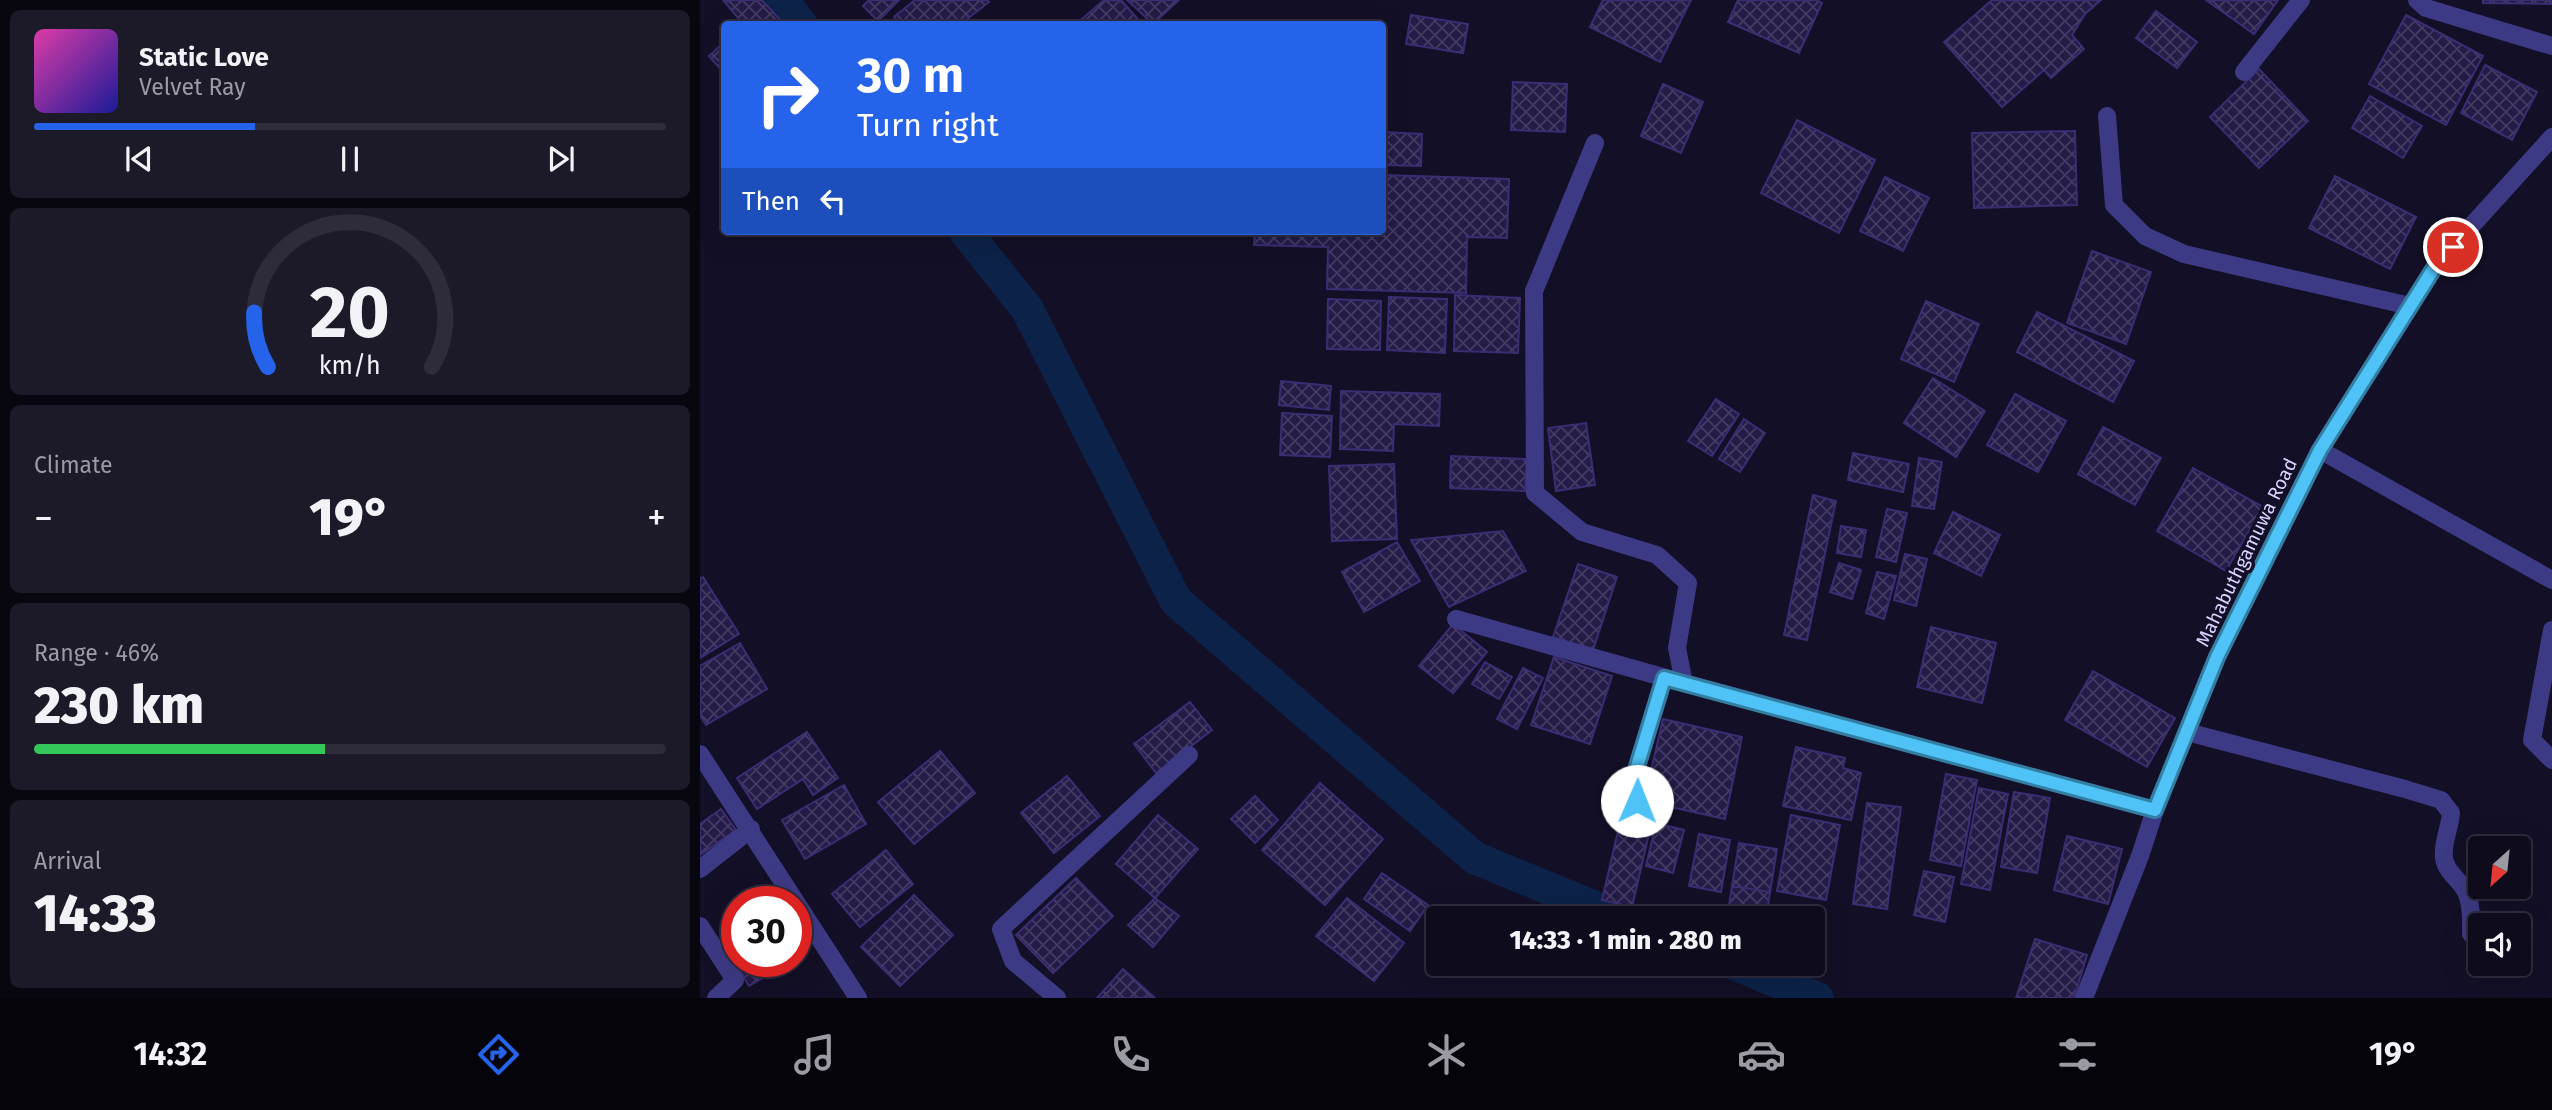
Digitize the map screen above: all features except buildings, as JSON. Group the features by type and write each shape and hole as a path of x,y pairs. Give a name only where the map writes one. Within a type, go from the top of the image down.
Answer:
{"street":[{"path":"2244,72 2301,0"},
{"path":"2417,0 2426,8 2552,46"},
{"path":"2107,116 2114,205 2145,236 2184,254 2410,306"},
{"name":"Mahabuthgamuwa Road","path":"2084,998 2140,856 2155,810 2217,657 2320,450 2436,265 2552,137"},
{"path":"1595,144 1534,291 1535,493 1582,532 1657,555 1688,583 1677,648 1684,683"},
{"path":"2320,450 2552,580"},
{"path":"1456,619 2155,810"},
{"path":"2552,630 2532,740 2552,760"},
{"path":"1659,810 1637,801 1632,783 1664,678"},
{"path":"2186,732 2441,800 2451,813 2445,839 2444,861 2450,873 2465,890 2470,913"},
{"path":"700,754 858,998"},
{"path":"1057,998 1013,961 1001,929 1189,755"},
{"path":"700,869 751,829"},
{"path":"700,926 735,980 716,998"}],"waterway":[{"path":"782,0 799,21"},
{"path":"968,235 1027,309 1176,601 1475,858 1591,906"},
{"path":"1764,976 1817,998"}],"route":[{"path":"1637,801 1632,783 1664,678 2155,810 2217,657 2320,450 2436,265 2453,247"}]}
